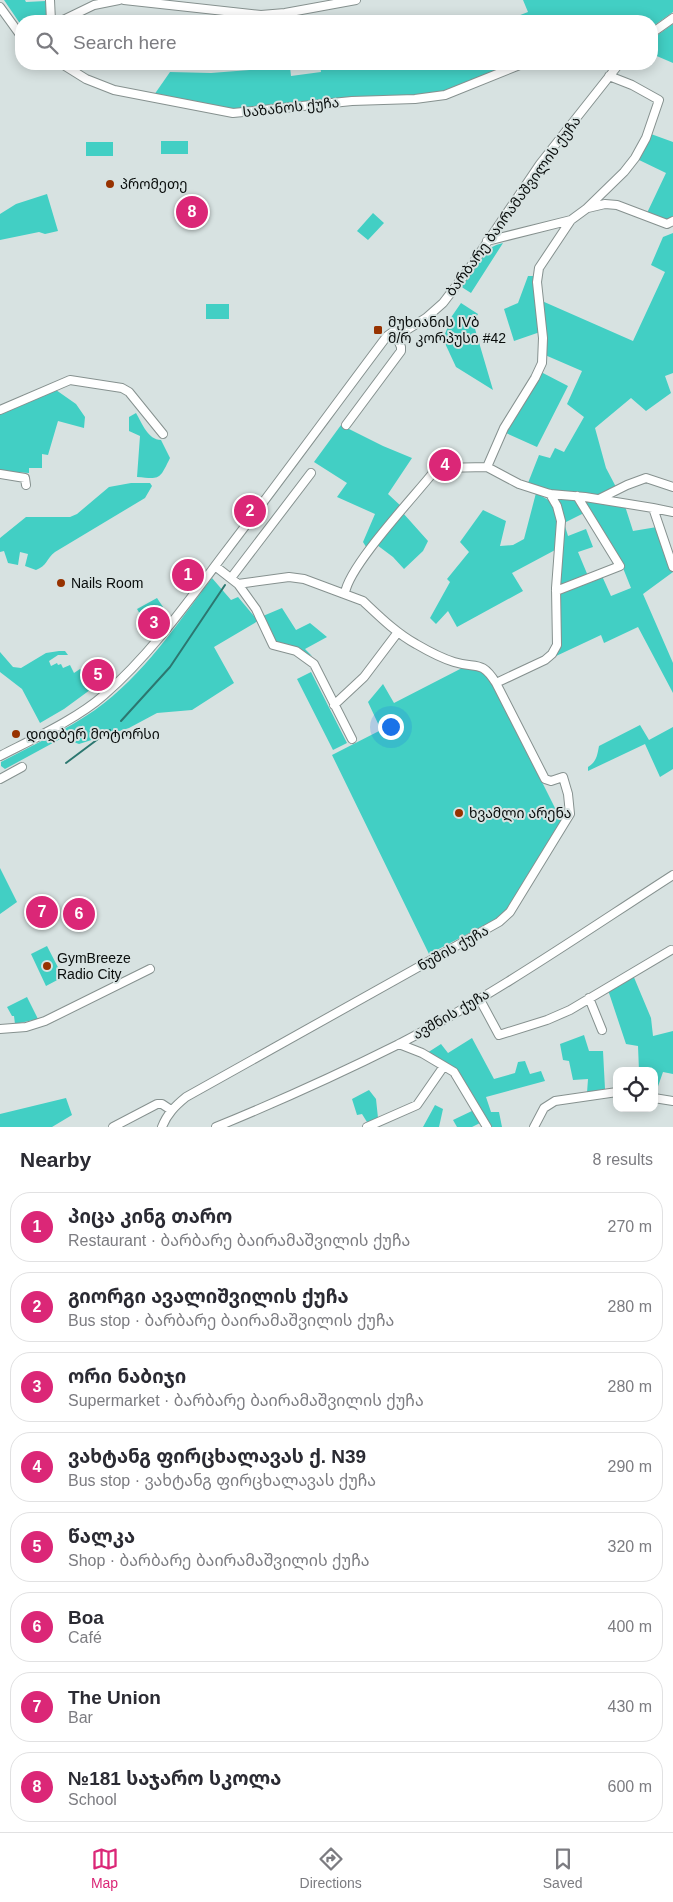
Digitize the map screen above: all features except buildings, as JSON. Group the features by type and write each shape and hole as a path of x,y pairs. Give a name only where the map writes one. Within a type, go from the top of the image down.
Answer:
{"street":[{"path":"50,0 51,15"},
{"path":"73,15 94,5 119,0"},
{"path":"124,0 261,15 285,13 356,0"},
{"path":"0,8 15,28"},
{"path":"658,29 673,18"},
{"name":"საზანოს ქუჩა","path":"72,70 86,79 114,90 233,113 445,94 507,70"},
{"name":"ბარბარე ბაირამაშვილის ქუჩა","path":"0,756 77,715 104,695 162,634 387,336 394,331 405,331 426,318 443,302 550,151 614,70"},
{"path":"487,467 504,428 535,378 542,362 543,338 537,282 539,268 571,220 586,209 624,172 635,158 646,138 659,100 609,76"},
{"path":"586,209 605,204 617,206 667,224 673,221"},
{"path":"487,241 571,220"},
{"path":"346,425 401,351 402,347 394,331"},
{"path":"0,410 70,380 122,388 129,392 163,434"},
{"path":"345,593 350,578 366,555 436,470 444,468 487,467 519,484 550,494 600,499 673,512"},
{"path":"235,581 311,473"},
{"path":"0,474 25,478 26,485"},
{"path":"600,499 627,485 646,478 673,487"},
{"path":"235,581 289,577 304,579 363,600 398,632 418,646 454,662 481,666 491,675 496,683 545,660 552,654 557,645 556,591 561,521 557,506 550,494"},
{"path":"556,591 620,566 577,496"},
{"path":"653,508 673,567"},
{"path":"215,566 235,581 256,609 273,644 296,651 314,664 352,739"},
{"path":"334,705 364,677 398,632"},
{"name":"ნუშის ქუჩა","path":"162,1127 171,1110 186,1097 499,922 510,912 567,820 570,808 563,778 551,781 545,779 496,683"},
{"path":"1,777 22,767"},
{"name":"ავშნის ქუჩა","path":"216,1127 399,1044 479,998 673,875"},
{"path":"479,998 499,1035 547,1020 671,950"},
{"path":"0,1029 26,1027 45,1021 150,969"},
{"path":"589,998 602,1030"},
{"path":"399,1044 422,1053 454,1072 487,1127"},
{"path":"367,1127 417,1105 444,1066"},
{"path":"534,1127 544,1108 555,1101 613,1093"},
{"path":"658,1099 673,1101"},
{"path":"113,1127 157,1104 162,1104 171,1110"}],"shaded area":[{"path":"4,0 46,1 47,15 15,16"},
{"path":"523,0 673,0 673,12 658,23 658,15 520,15 528,12"},
{"path":"673,24 673,63 658,57 658,35"},
{"path":"250,70 290,70 291,76 321,72 321,70 496,70 444,91 410,97 232,111 154,95 170,72 211,73"},
{"path":"651,134 673,142 673,218 665,221 647,213 666,173 637,159"},
{"path":"161,141 188,141 188,154 161,154"},
{"path":"86,142 113,142 113,156 86,156"},
{"path":"47,194 58,231 45,234 39,232 0,240 0,214 16,204"},
{"path":"373,213 384,223 368,240 357,231"},
{"path":"673,233 673,373 665,376 671,393 646,411 631,398 595,428 606,468 616,487 597,497 558,492 528,483 539,455 550,458 555,448 564,452 584,417 567,404 582,371 545,355 542,301 633,341 665,272 651,265 663,237"},
{"path":"503,243 471,293 460,286 473,266 488,249"},
{"path":"528,276 535,276 540,332 514,341 504,309 518,303"},
{"path":"461,303 478,314 473,322 493,390 456,367 443,339 452,316"},
{"path":"206,304 229,304 229,319 206,319"},
{"path":"541,372 568,386 537,447 506,433"},
{"path":"56,390 76,404 85,417 84,428 58,421 48,455 42,454 42,468 29,468 29,473 0,471 0,414"},
{"path":"136,413 149,434 161,440 170,458 164,471 155,478 137,477 140,436 129,431 129,417"},
{"path":"341,425 412,458 388,494 402,507 368,550 363,542 375,514 337,497 347,483 314,462"},
{"path":"131,483 150,483 152,486 145,498 55,552 40,568 36,570 25,566 28,554 20,552 18,565 8,563 4,551 0,552 0,538 26,517 70,517 77,514 109,487"},
{"path":"536,493 552,502 559,521 557,549 512,573 523,591 457,627 448,611 436,624 430,618 450,582 447,579 469,552 460,542 483,510 506,521 500,546 513,545 524,539"},
{"path":"556,498 575,498 586,512 564,523 568,536 586,529 593,547 578,552 588,576 561,586 558,583 563,534"},
{"path":"580,498 625,506 633,531 657,527 673,572 643,594 673,663 673,693 638,627 604,643 601,635 554,657 558,592 602,576 611,596 631,588 623,568"},
{"path":"403,513 428,541 423,551 404,569 393,557 377,545"},
{"path":"212,578 231,600 238,597 258,621 214,647 234,683 192,710 157,713 129,728 79,744 62,738 5,769 1,766 1,762 73,724 113,696 144,665"},
{"path":"157,598 163,607 143,619 137,609"},
{"path":"282,608 296,630 310,623 327,637 305,649 312,656 276,642 263,616"},
{"path":"65,651 68,655 58,655 49,661 51,666 57,663 58,665 61,664 63,668 70,665 74,673 80,669 94,687 64,709 40,723 22,689 0,672 0,652 13,667 21,668 46,653"},
{"name":"ხვამლი არენა","path":"464,667 477,669 488,674 562,822 504,915 429,954 332,755 381,730 368,702 383,684 394,703"},
{"path":"311,672 347,743 333,750 297,679"},
{"path":"640,725 649,740 673,727 673,769 660,777 645,744 588,771 588,767 596,758 599,746"},
{"path":"0,868 17,902 0,914"},
{"name":"GymBreeze Radio City","path":"47,946 63,977 46,986 31,954"},
{"path":"633,975 651,1018 653,1036 673,1031 673,1074 663,1072 658,1086 658,1067 639,1067 638,1046 626,1044 608,990"},
{"path":"27,997 38,1019 15,1024 14,1016 12,1016 7,1007"},
{"path":"584,1035 589,1051 603,1051 605,1089 587,1093 588,1079 573,1080 569,1061 563,1060 560,1044"},
{"path":"472,1038 494,1079 515,1073 518,1062 525,1061 530,1074 541,1071 545,1081 486,1097 491,1112 499,1112 502,1127 489,1127 456,1071 427,1053 441,1044 448,1053"},
{"path":"369,1090 376,1099 378,1118 367,1122 362,1114 357,1115 352,1099"},
{"path":"66,1098 72,1115 52,1127 0,1127 0,1114"},
{"path":"435,1105 443,1109 439,1127 423,1127"},
{"path":"474,1110 482,1122 472,1127 457,1127 453,1120"}],"waterway":[{"path":"121,721 170,667 225,585"},
{"path":"66,763 110,730"}],"place":[{"name":"პრომეთე","path":"110,184"},
{"name":"№181 საჯარო სკოლა","path":"192,212"},
{"name":"მუხიანის IVბ მ/რ კორპუსი #42","path":"378,330"},
{"name":"ვახტანგ ფირცხალავას ქ. N39","path":"445,465"},
{"name":"გიორგი ავალიშვილის ქუჩა","path":"250,511"},
{"name":"პიცა კინგ თარო","path":"188,575"},
{"name":"Nails Room","path":"61,583"},
{"name":"ორი ნაბიჯი","path":"154,623"},
{"name":"წალკა","path":"98,675"},
{"name":"დიდბერ მოტორსი","path":"16,734"},
{"name":"ხვამლი არენა","path":"459,813"},
{"name":"The Union","path":"42,912"},
{"name":"Boa","path":"79,914"},
{"name":"GymBreeze Radio City","path":"47,966"}]}
